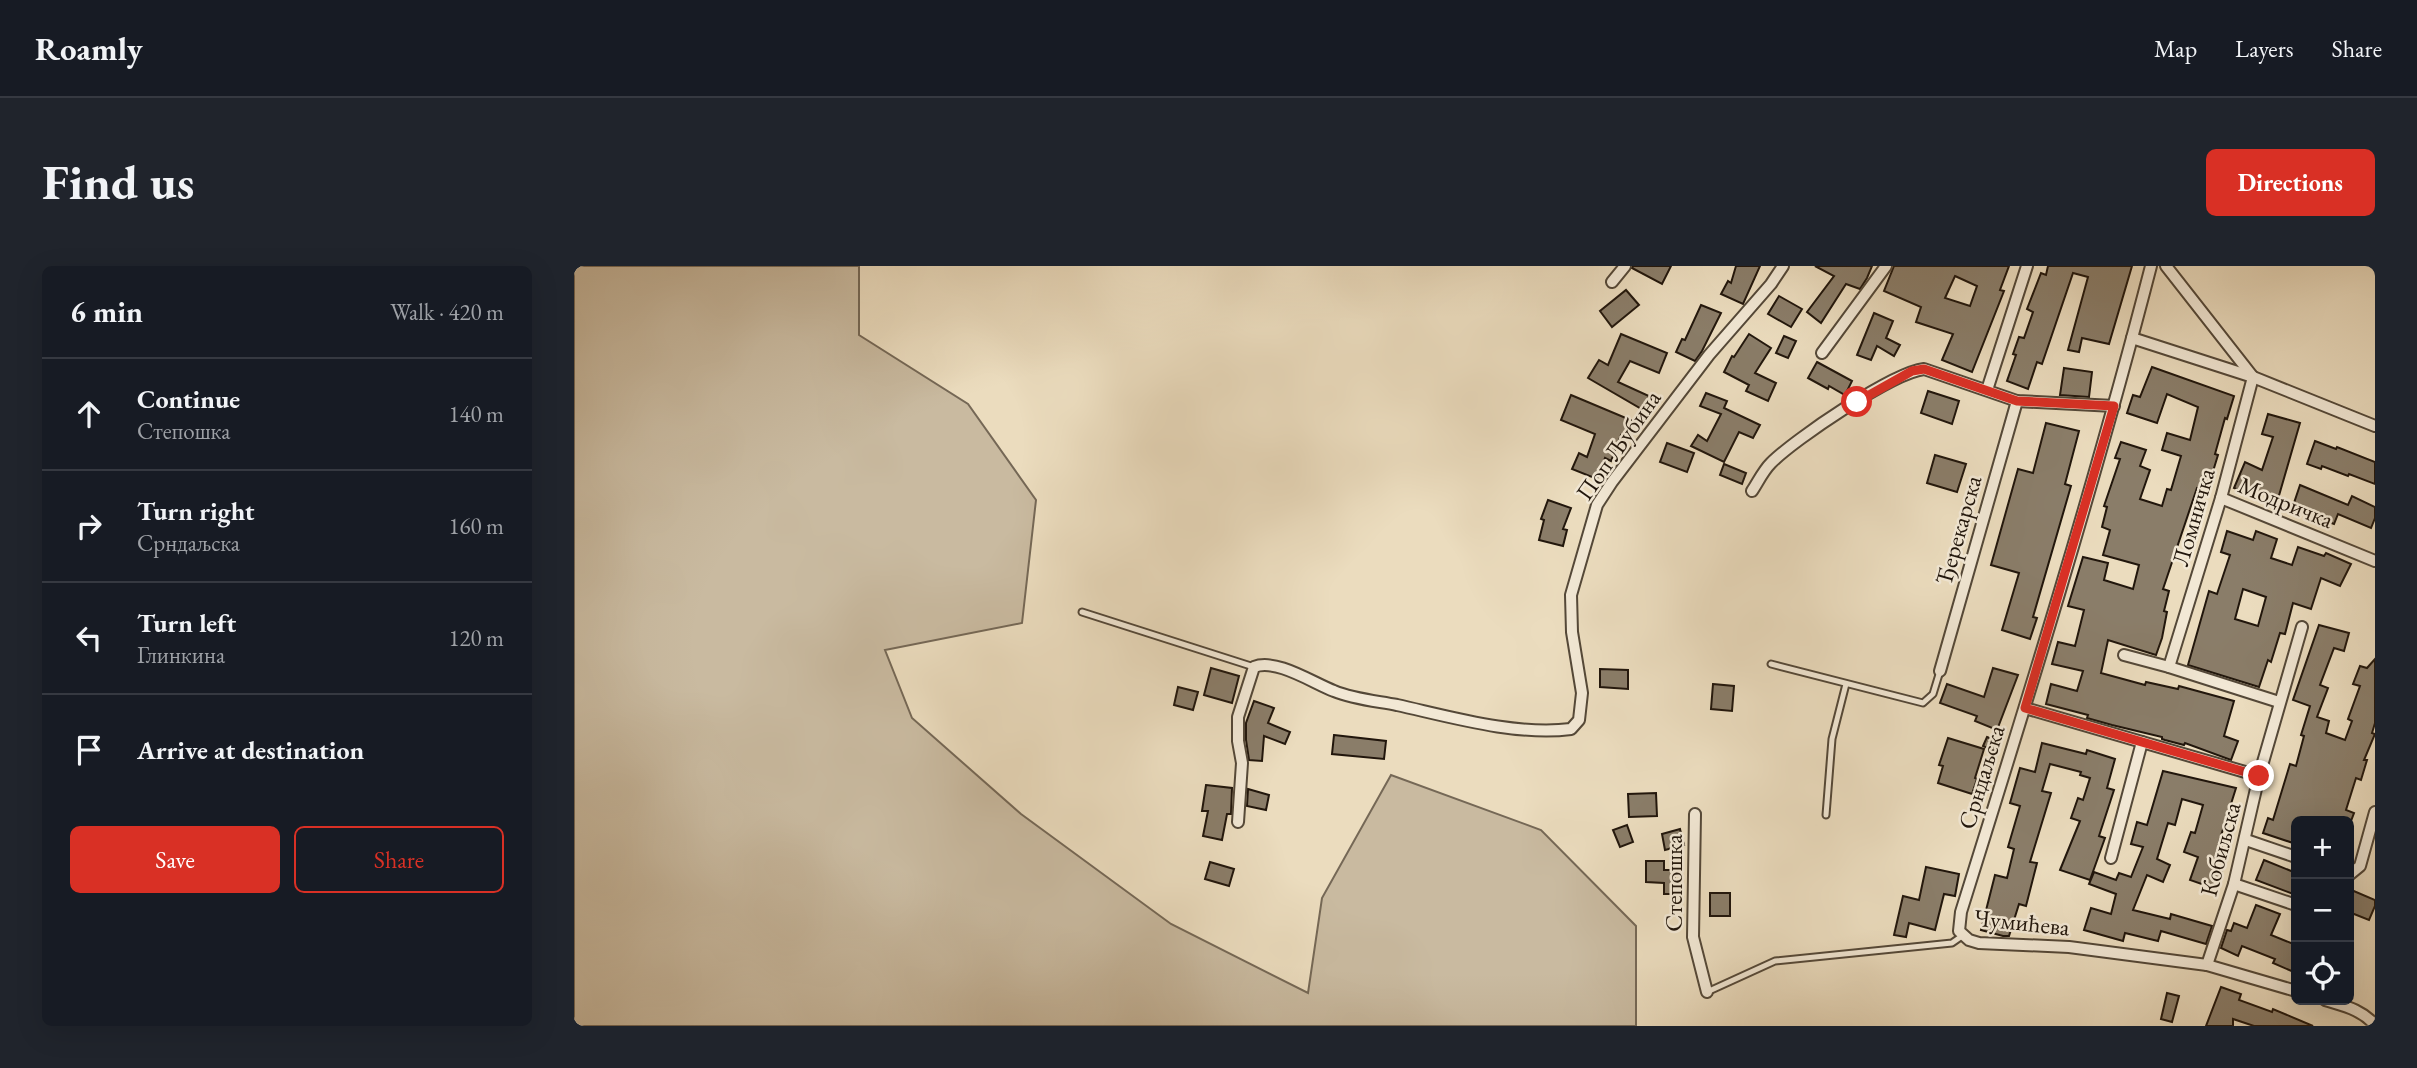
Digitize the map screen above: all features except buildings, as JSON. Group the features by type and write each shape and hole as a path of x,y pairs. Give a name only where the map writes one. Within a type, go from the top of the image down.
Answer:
{"street":[{"path":"1612,282 1625,266"},
{"name":"Поп Љубина","path":"1254,667 1261,664 1277,666 1337,693 1444,715 1496,725 1551,731 1571,729 1579,720 1582,693 1572,632 1571,595 1597,505 1709,355 1771,284 1783,266"},
{"path":"1822,353 1886,266"},
{"path":"1987,390 2027,266"},
{"name":"Срндаљска","path":"1962,936 1959,931 1961,912 2025,708 2114,406 2151,266"},
{"path":"2166,266 2253,377"},
{"path":"2132,338 2253,377 2375,426"},
{"path":"1752,491 1769,465 1802,437 1912,371 1924,369 2017,401 2114,406"},
{"name":"Ломничка","path":"2169,667 2221,498 2253,377"},
{"name":"Ђерекарска","path":"1940,671 2017,401"},
{"name":"Модричка","path":"2221,498 2375,561"},
{"name":"Кобиљска","path":"2207,965 2234,884 2259,776 2302,626"},
{"path":"2124,655 2279,702"},
{"path":"1238,822 1242,763 1237,741 1237,717 1254,667"},
{"path":"2025,708 2259,776"},
{"path":"2111,858 2142,742"},
{"path":"2354,871 2360,866 2375,812"},
{"name":"Степошка","path":"1695,814 1693,937 1707,992"},
{"path":"2246,840 2291,856"},
{"path":"2234,884 2291,903"},
{"name":"Чумићева","path":"1962,936 1979,943 2069,947 2207,965 2291,990"},
{"path":"2342,1005 2366,1015 2375,1025"}],"lane":[{"name":"Поп Љубина","path":"1082,612 1254,667"},
{"path":"1771,664 1923,703 1933,694 1940,671"},
{"path":"1826,815 1832,739 1846,684"},
{"name":"Чумићева","path":"1707,992 1774,961 1952,943 1962,936"}],"shaded area":[{"path":"574,266 859,266 859,335 968,404 1036,500 1022,623 885,650 912,718 1021,814 1171,924 1308,993 1322,898 1391,775 1541,830 1636,926 1636,1026 574,1026"}],"route":[{"path":"1857,402 1912,371 1924,369 2017,401 2114,406 2025,708 2259,776"}]}
